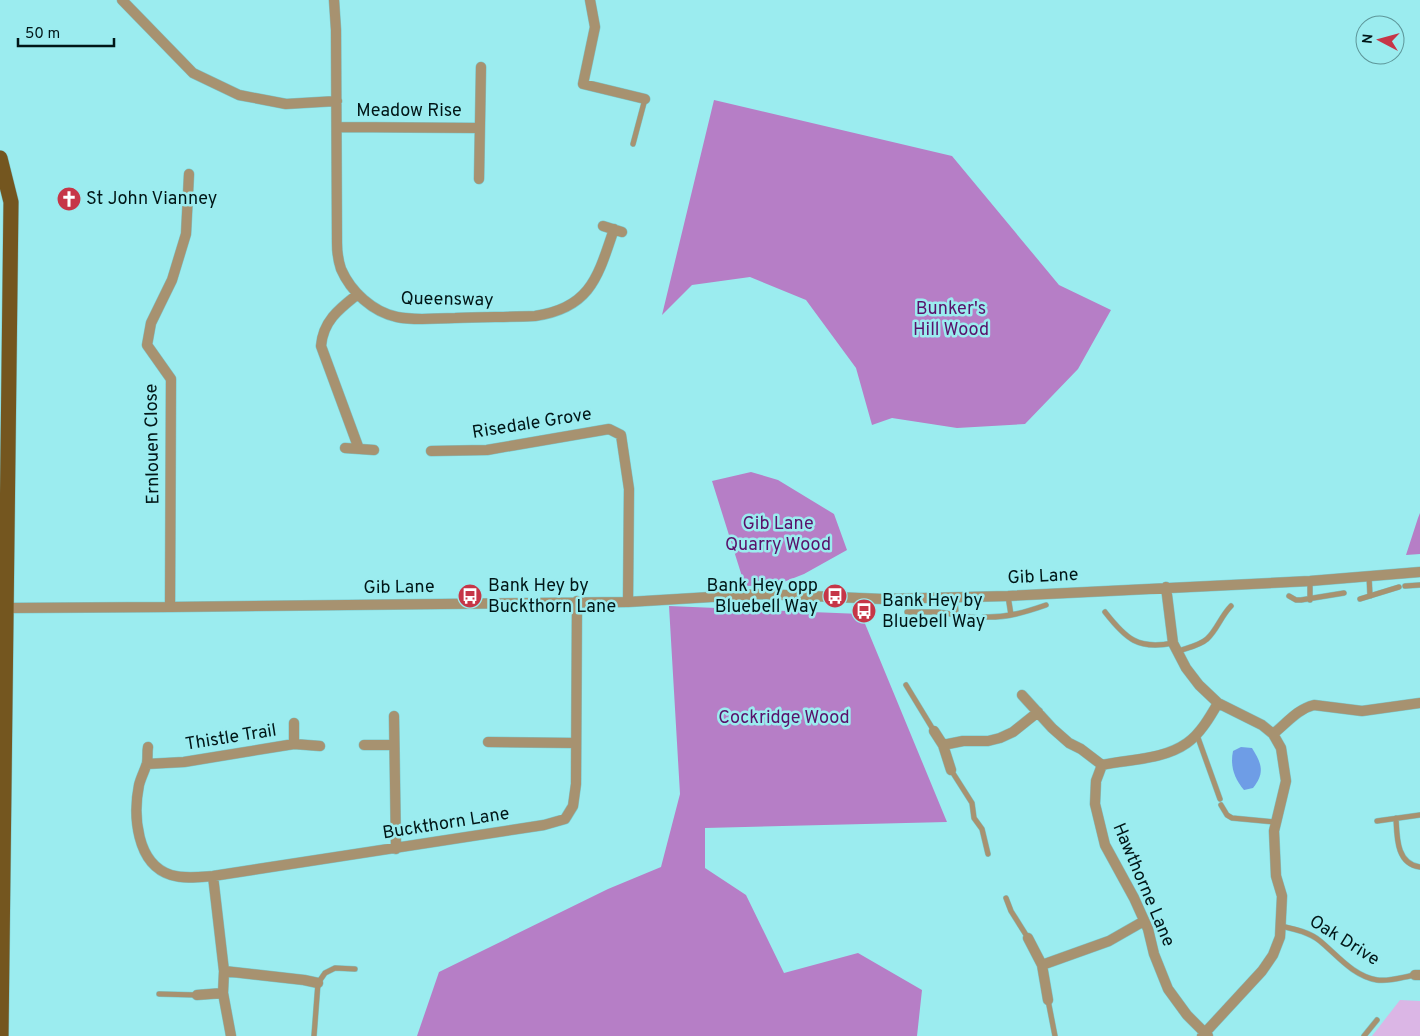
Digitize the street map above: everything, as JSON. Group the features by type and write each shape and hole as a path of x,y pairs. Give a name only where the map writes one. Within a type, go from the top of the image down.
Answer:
{"main road":[{"path":"0,158 11,202 4,535 7,608 1,914 1,1036"}],"street":[{"path":"122,0 193,73 239,95 286,104 337,101"},
{"name":"Queensway","path":"334,0 337,101 336,242 338,259 342,270 358,294 376,309 396,317 408,319 535,316 549,314 572,305 585,292 600,270 618,230 603,226"},
{"path":"590,0 595,27 583,84 645,99"},
{"name":"Meadow Rise","path":"479,179 482,67"},
{"name":"Meadow Rise","path":"337,127 480,128"},
{"name":"Ernlouen Close","path":"170,608 171,379 147,345 151,323 172,280 186,234 189,174"},
{"path":"358,294 330,318 322,336 321,346 359,449"},
{"name":"Risedale Grove","path":"430,451 487,450 609,429 621,436 628,489 628,602"},
{"path":"345,448 374,450"},
{"name":"Gib Lane","path":"7,608 170,608 577,601 628,602 761,594 883,599 1008,596 1310,581 1420,572"},
{"path":"1166,587 1174,647 1186,668 1199,686 1218,703 1262,725 1273,734 1281,748 1286,781 1274,831 1276,876 1282,896 1280,937 1274,955 1262,971 1205,1035"},
{"name":"Buckthorn Lane","path":"147,764 139,784 138,797 139,830 145,854 151,862 163,871 176,876 213,876 396,849 544,825 565,819 573,806 576,784 577,601"},
{"path":"1022,695 1052,728 1069,743 1081,749 1102,765 1146,759 1177,749 1188,743 1196,735 1218,703"},
{"path":"1273,734 1297,713 1306,707 1314,705 1362,710 1420,703"},
{"path":"943,745 962,741 988,741 1000,738 1013,732 1038,712"},
{"path":"394,716 396,849"},
{"path":"294,723 294,744"},
{"path":"934,731 943,745 951,770"},
{"path":"488,742 576,742"},
{"name":"Thistle Trail","path":"147,764 184,762 294,744 320,746"},
{"path":"364,745 393,745"},
{"path":"147,764 148,747"},
{"name":"Hawthorne Lane","path":"1102,765 1096,781 1095,791 1099,825 1105,845 1134,898 1168,989 1205,1035"},
{"path":"213,876 224,972 223,993 232,1036"},
{"path":"1042,965 1109,941 1144,921"},
{"path":"1028,938 1042,965 1048,1000"},
{"path":"224,972 318,983"},
{"path":"197,995 223,993"}],"lane":[{"path":"633,144 645,99"},
{"path":"1369,576 1370,596"},
{"path":"1310,581 1310,600"},
{"path":"1360,599 1402,586 1420,585"},
{"path":"1288,596 1296,600 1310,600 1344,594"},
{"path":"1008,596 1011,615"},
{"path":"955,597 956,614"},
{"path":"984,617 996,618 1046,605"},
{"path":"1105,612 1125,635 1134,641 1145,645 1174,647 1200,644 1207,639 1223,614 1231,606"},
{"path":"906,612 938,612 977,618"},
{"path":"906,685 934,731"},
{"path":"1196,735 1220,802 1227,815 1232,818 1275,822"},
{"path":"951,770 972,803 974,818 982,829 988,854"},
{"path":"1377,821 1420,815"},
{"path":"1396,818 1397,840 1402,855 1410,863 1420,867"},
{"path":"1006,898 1011,911 1028,938"},
{"name":"Oak Drive","path":"1281,926 1308,934 1319,940 1343,962 1364,976 1384,981 1417,975"},
{"path":"314,1036 318,983 325,973 335,968 355,969"},
{"path":"159,994 197,995"},
{"path":"1048,1000 1055,1036"},
{"path":"1364,1036 1377,1020"}],"shaded area":[{"path":"1400,1000 1420,1001 1420,1036 1372,1036"}],"green space":[{"name":"Bunker's Hill Wood","path":"714,100 952,156 1059,285 1111,310 1078,369 1025,424 957,428 892,418 872,425 856,368 806,300 750,277 692,285 662,315"},
{"name":"Gib Lane Quarry Wood","path":"751,472 778,480 834,514 847,550 804,574 776,585 745,586 712,481"},
{"path":"1420,513 1420,554 1406,555 1418,518"},
{"name":"Cockridge Wood","path":"669,606 861,614 947,822 705,828 705,868 746,895 784,973 858,953 922,990 917,1036 417,1036 439,972 608,889 661,867 680,794"}],"water":[{"path":"1241,747 1252,748 1261,768 1257,783 1253,788 1244,790 1235,776 1232,762 1233,751"}],"place":[{"name":"St John Vianney","path":"69,199"},
{"name":"Bank Hey by Buckthorn Lane","path":"470,596"},
{"name":"Bank Hey opp Bluebell Way","path":"835,596"},
{"name":"Bank Hey by Bluebell Way","path":"864,611"}]}
